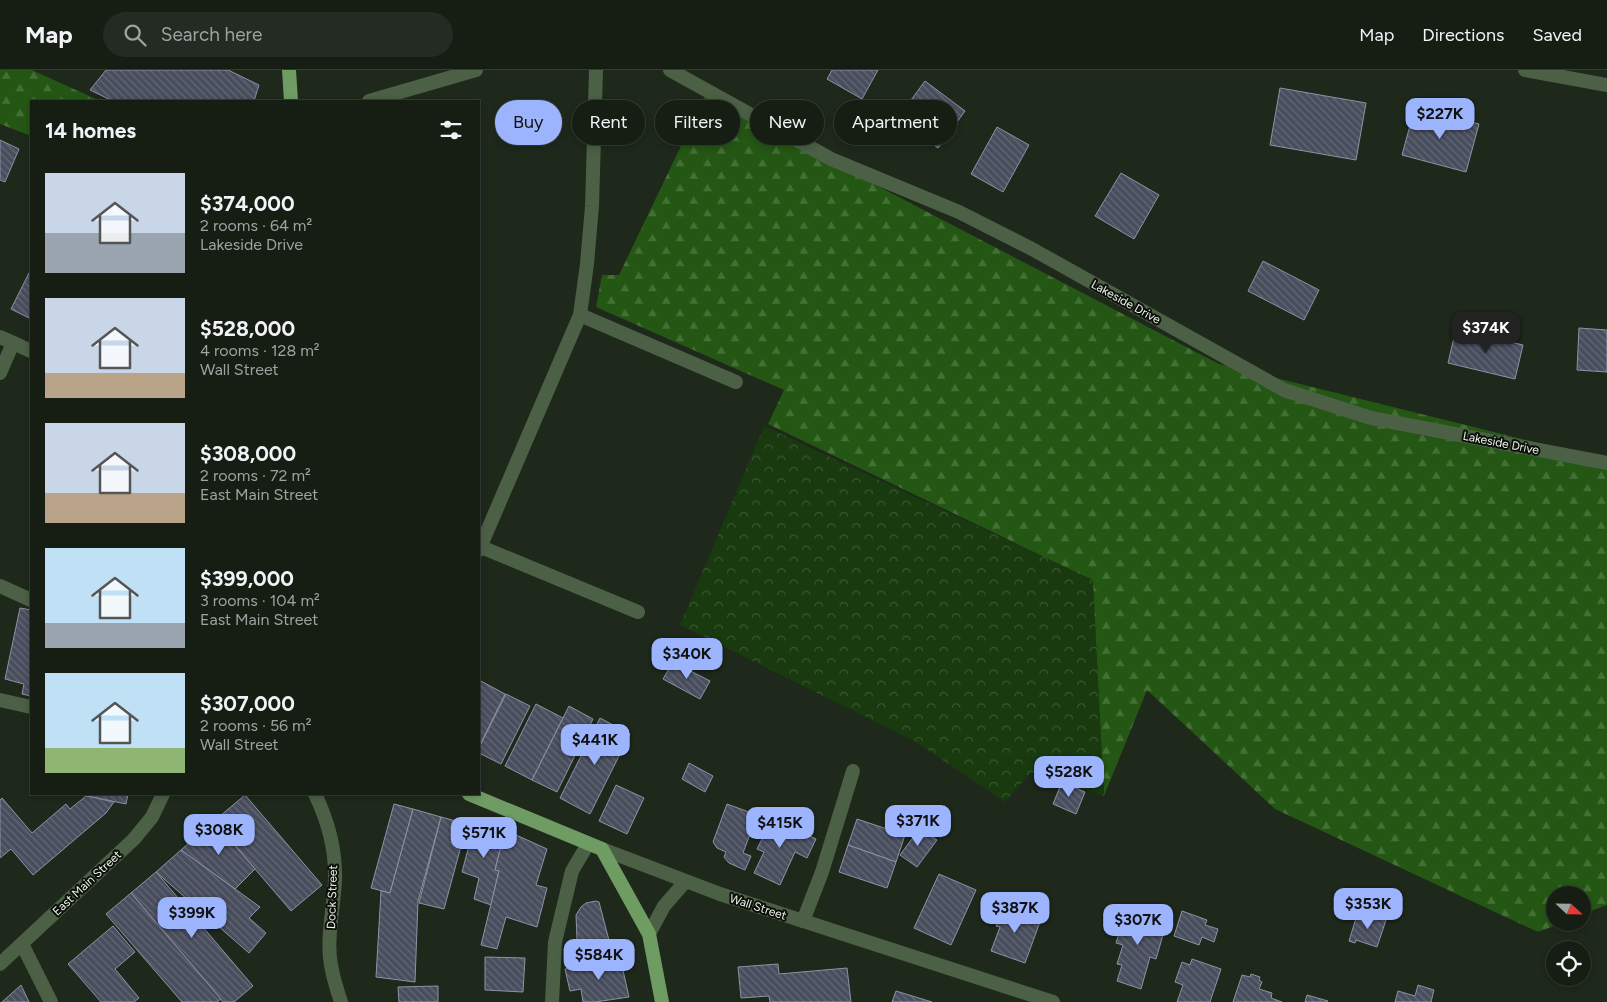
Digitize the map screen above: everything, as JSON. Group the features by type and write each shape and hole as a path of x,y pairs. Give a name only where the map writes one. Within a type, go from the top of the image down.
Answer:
{"main road":[{"path":"289,70 291,100"},
{"name":"Wall Street","path":"471,795 602,850"},
{"path":"602,850 649,934 662,1002"}],"street":[{"path":"372,100 476,70"},
{"path":"596,70 592,206 580,315 480,548 638,612"},
{"name":"Lakeside Drive","path":"670,70 831,159 959,212 1024,245 1284,390 1371,418 1607,463"},
{"path":"1525,70 1607,85"},
{"path":"580,315 736,382"},
{"path":"0,374 6,340 30,350"},
{"path":"0,586 30,600"},
{"path":"0,700 30,707"},
{"path":"803,921 822,872 853,771"},
{"name":"East Main Street","path":"0,964 134,839 152,817 163,795"},
{"name":"Dock Street","path":"315,795 327,819 333,843 335,878 330,963 341,1002"},
{"path":"552,1002 554,942 572,871 588,844"},
{"name":"Wall Street","path":"602,850 685,882 1053,1002"},
{"path":"649,934 664,906 685,882"},
{"path":"22,944 51,1002"}],"green space":[{"path":"0,70 32,70 98,100 30,100 30,136 0,124"},
{"path":"705,96 713,100 703,100"},
{"path":"740,114 750,119 750,145 799,145 1219,364 1607,460 1607,905 1591,911 1591,886 1546,886 1546,929 1538,932 1275,809 1147,690 1104,796 1092,580 768,424 784,390 596,307 602,275 619,275 681,145 740,145"},
{"path":"764,426 1093,580 1104,796 1031,772 1005,802 914,741 680,625"}],"building":[{"path":"106,70 228,70 259,85 254,100 111,100 90,90"},
{"path":"832,70 878,70 862,99 827,79"},
{"path":"925,81 950,100 911,100"},
{"path":"1280,88 1366,103 1356,160 1270,145"},
{"path":"957,105 965,111 957,122"},
{"path":"1415,107 1479,124 1466,172 1402,155"},
{"path":"997,127 1029,145 1003,192 971,174"},
{"path":"0,140 19,149 5,182 0,180"},
{"path":"1121,173 1159,195 1134,239 1095,216"},
{"path":"1263,261 1319,290 1304,320 1248,291"},
{"path":"30,271 30,318 11,309"},
{"path":"1579,328 1607,330 1607,372 1577,370"},
{"path":"1456,329 1523,345 1515,379 1448,363"},
{"path":"20,608 30,610 30,696 22,694 24,684 5,679"},
{"path":"673,662 710,681 700,699 663,679"},
{"path":"480,681 505,694 480,745"},
{"path":"506,694 530,706 501,764 480,754 480,746"},
{"path":"536,704 563,718 532,780 505,766"},
{"path":"569,706 593,719 557,792 532,780"},
{"path":"600,718 630,734 590,814 560,798"},
{"path":"689,763 713,776 705,792 682,779"},
{"path":"1062,782 1085,792 1076,814 1053,804"},
{"path":"616,785 644,798 627,834 599,821"},
{"path":"83,795 128,795 126,804"},
{"path":"245,795 322,885 291,911 214,821"},
{"path":"86,796 114,802 106,813 33,875 11,849 0,858 0,800 2,798 32,833 66,804 70,809"},
{"path":"394,804 413,809 390,893 371,888"},
{"path":"727,804 757,815 743,853 751,856 745,870 729,863 724,857 726,852 717,848 713,842"},
{"path":"413,809 441,817 418,901 415,982 376,977 381,891 390,893"},
{"path":"768,816 816,839 807,858 795,852 780,885 754,873 764,852 757,849 763,837 758,835"},
{"path":"441,817 467,824 444,909 419,903"},
{"path":"476,819 505,830 495,870 499,871 491,905 474,899 479,878 462,872"},
{"path":"857,819 905,835 896,862 848,845"},
{"path":"214,821 255,869 235,889 181,850"},
{"path":"920,828 937,840 917,867 900,855"},
{"path":"505,830 547,849 536,885 547,888 537,927 506,917 497,949 481,945 499,871 495,870"},
{"path":"848,845 896,862 887,888 839,872"},
{"path":"181,850 260,907 249,918 266,933 249,953 156,872"},
{"path":"156,872 253,986 234,1002 223,1002 131,893"},
{"path":"939,874 976,890 951,945 914,928"},
{"path":"131,893 221,999 217,1002 182,1002 106,914"},
{"path":"599,902 612,952 578,963 576,915 586,903"},
{"path":"1004,906 1041,919 1025,963 991,951 1000,927 996,926"},
{"path":"1126,909 1167,921 1156,959 1150,957 1141,989 1117,981 1122,965 1117,964 1123,945 1116,943"},
{"path":"1182,911 1207,920 1205,925 1218,929 1214,942 1202,937 1199,945 1174,936"},
{"path":"1364,913 1386,920 1377,947 1356,940 1355,943 1349,941 1356,918 1361,920"},
{"path":"113,926 135,952 115,969 139,998 134,1002 101,1002 68,964"},
{"path":"485,957 525,958 523,992 485,990"},
{"path":"620,957 629,997 583,1002 581,989 570,991 565,969"},
{"path":"1192,959 1221,969 1210,1002 1177,1002 1183,985 1175,982 1182,962 1190,965"},
{"path":"778,964 779,974 847,968 851,1002 770,1002 769,996 741,998 738,967"},
{"path":"1251,974 1260,977 1259,980 1262,982 1259,989 1272,993 1271,998 1282,1002 1233,1002 1242,975 1250,977"},
{"path":"21,985 29,1002 2,1002"},
{"path":"1418,985 1434,990 1431,1002 1395,1002 1398,991 1415,996"},
{"path":"438,986 438,1002 399,1002 398,987"},
{"path":"896,991 932,1002 892,1002"},
{"path":"1307,995 1328,1001 1305,1002"}]}
